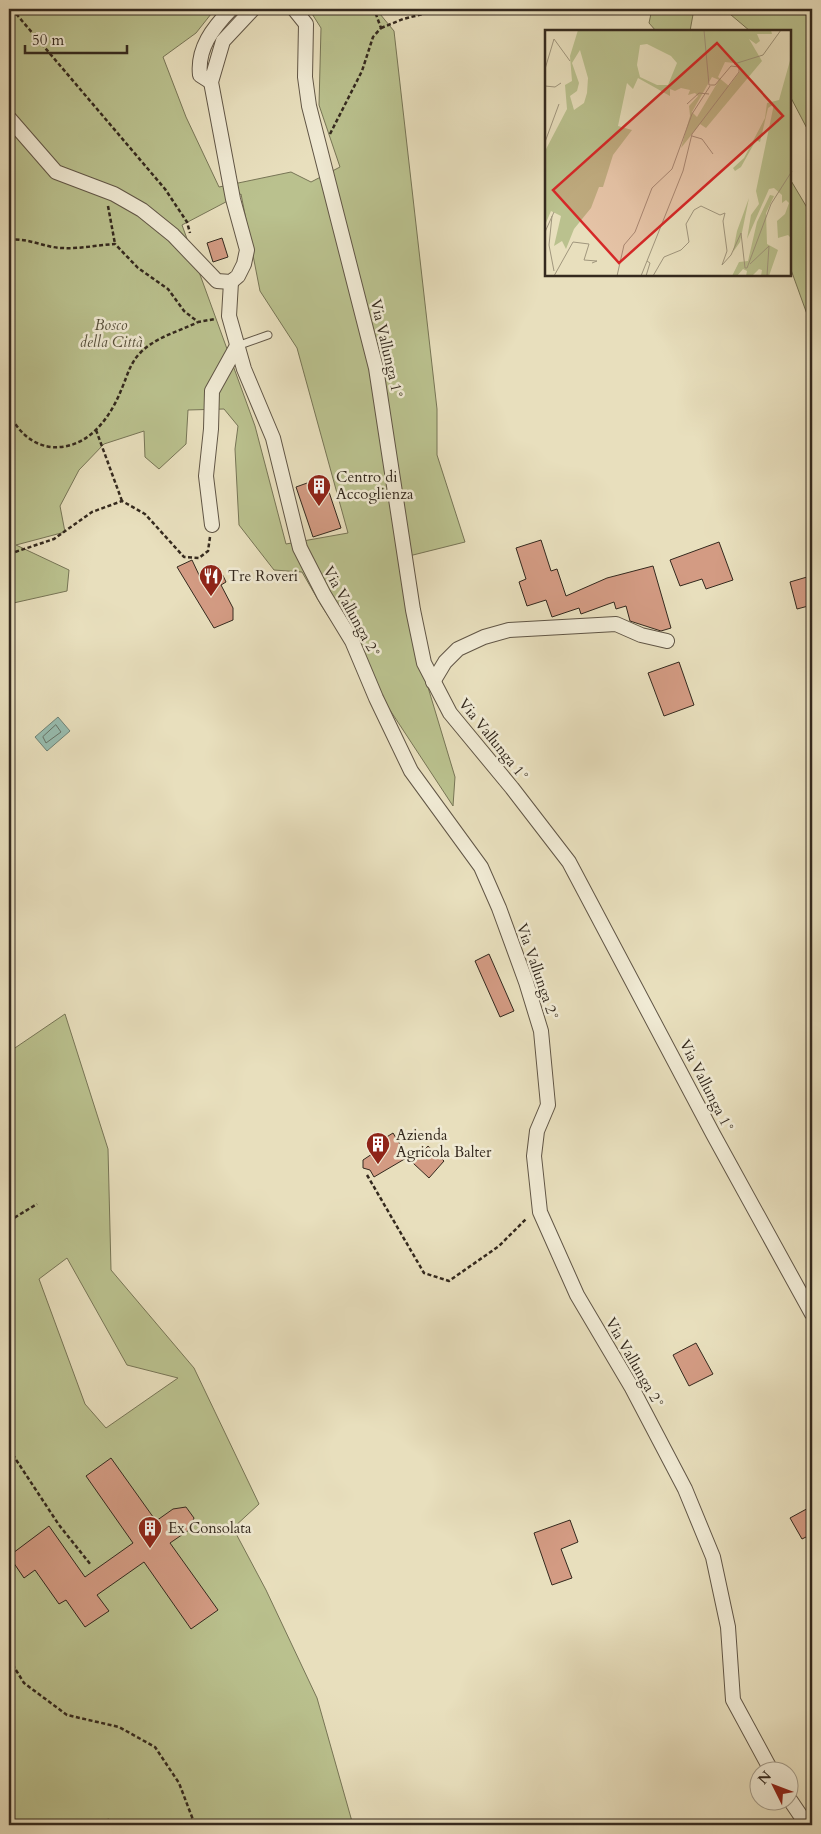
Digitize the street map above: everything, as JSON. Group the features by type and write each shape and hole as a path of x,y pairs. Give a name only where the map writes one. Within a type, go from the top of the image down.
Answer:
{"street":[{"path":"211,82 200,75 198,61 212,30 231,9"},
{"path":"9,118 56,172 114,194 142,210 173,235 217,281 231,282 238,276 244,264 246,250 233,199 211,82 223,41 253,9"},
{"name":"Via Vallunga 1°","path":"294,9 306,24 305,77 314,128 376,368 413,610 424,663 450,713 494,769 512,788 569,862 713,1134 812,1314"},
{"name":"Via Vallunga 2°","path":"231,282 229,316 237,346 273,438 300,548 324,595 352,641 376,698 411,771 481,867 499,908 542,1031 548,1105 537,1131 534,1156 540,1212 577,1295 632,1388 684,1489 714,1566 728,1627 733,1700 767,1762"},
{"path":"212,526 206,476 211,428 212,391 237,346"},
{"path":"433,682 445,662 458,649 484,637 509,630 616,624 641,635 666,641"},
{"path":"798,1812 807,1825"}],"lane":[{"path":"237,346 268,335"}],"path":[{"path":"12,9 165,189 187,222 194,242"},
{"path":"374,9 381,28"},
{"path":"321,151 362,71 373,37 381,28 403,18 443,9"},
{"path":"114,194 107,208 115,244 138,268 168,288 184,311 198,322"},
{"path":"9,240 19,238 37,245 64,248 115,244"},
{"path":"9,413 18,431 30,440 45,446 74,446 96,430 109,413 122,388 129,367 140,353 157,338 198,322 229,316"},
{"path":"96,430 122,502 145,514 184,557 199,558 208,551 212,526"},
{"path":"9,554 54,539 92,512 122,502"},
{"path":"367,1175 424,1273 449,1281 499,1246 527,1220 527,1211"},
{"path":"9,1220 37,1204"},
{"path":"9,1449 59,1526 91,1565"},
{"path":"9,1659 24,1683 67,1715 119,1727 155,1747 179,1783 195,1825"},
{"path":"101,1825 108,1820 126,1825"}],"green space":[{"name":"Bosco della Città","path":"9,9 215,9 196,33 163,57 186,117 219,187 291,172 311,182 340,167 319,105 321,28 309,9 380,9 380,14 394,31 437,409 437,455 465,542 401,558 421,664 455,777 453,806 321,605 302,572 274,570 239,525 235,449 238,426 224,409 188,410 186,444 159,469 145,457 144,431 104,444 79,470 60,506 65,532 16,545 69,570 67,591 9,604","holes":["241,194 260,291 297,348 348,533 286,544 255,426 182,225"]},
{"path":"652,9 694,9 690,30 655,30 649,23"},
{"path":"724,9 812,9 812,138 791,98 791,30 749,30"},
{"path":"791,181 812,216 812,328 791,270"},
{"path":"65,1014 108,1149 111,1270 194,1368 259,1504 233,1528 266,1590 317,1698 353,1825 9,1825 9,1052","holes":["67,1258 127,1365 178,1378 106,1428 85,1404 39,1279"]}],"water":[{"path":"58,717 70,731 47,751 35,737"}],"building":[{"path":"222,238 228,257 213,262 207,243"},
{"name":"Centro di Accoglienza","path":"324,477 341,528 313,537 296,487"},
{"path":"541,540 551,571 557,569 566,596 607,578 653,566 671,628 661,631 630,621 626,606 616,609 614,602 581,614 579,608 552,617 546,600 527,606 519,582 526,579 516,548"},
{"path":"719,542 733,580 706,589 702,579 680,586 670,560"},
{"name":"Tre Roveri","path":"192,560 200,577 219,567 226,582 221,585 233,608 233,620 214,628 177,567"},
{"path":"807,577 812,593 812,605 797,609 790,582"},
{"path":"679,662 694,705 664,716 648,673"},
{"path":"489,954 514,1011 500,1017 475,961"},
{"name":"Azienda Agricola Balter","path":"393,1133 408,1157 374,1177 370,1170 363,1168 363,1160 372,1154 369,1148"},
{"path":"428,1146 444,1161 429,1178 413,1163"},
{"path":"696,1343 713,1374 689,1386 673,1355"},
{"name":"Ex Consolata","path":"111,1458 156,1521 173,1509 186,1507 194,1518 189,1530 170,1543 218,1610 191,1629 144,1562 97,1595 109,1611 85,1627 66,1600 59,1604 35,1570 24,1578 9,1556 49,1526 85,1577 133,1543 86,1476"},
{"path":"812,1506 812,1534 802,1539 790,1518"},
{"path":"570,1520 578,1542 561,1549 572,1578 552,1585 534,1533"}],"place":[{"name":"Centro di Accoglienza","path":"319,507"},
{"name":"Tre Roveri","path":"211,597"},
{"name":"Azienda Agricola Balter","path":"378,1165"},
{"name":"Ex Consolata","path":"150,1549"}]}
